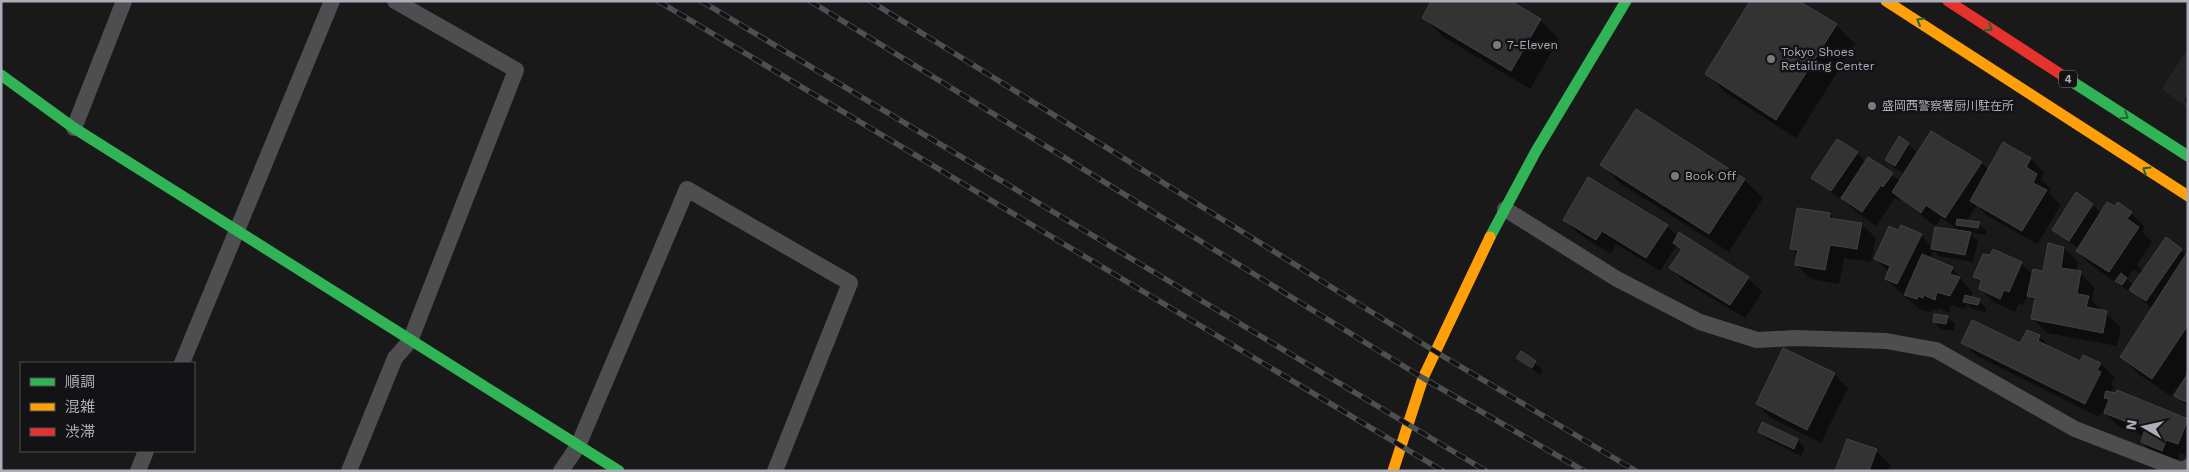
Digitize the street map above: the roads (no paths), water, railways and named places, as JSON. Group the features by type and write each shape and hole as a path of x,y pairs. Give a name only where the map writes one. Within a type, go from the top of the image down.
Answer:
{"main road":[{"path":"1393,471 1423,378 1504,209 1536,151 1626,1"},
{"path":"1886,1 1930,27 2047,107 2188,196"},
{"name":"4","path":"1948,1 2188,156"},
{"path":"1,75 74,128 236,232 619,471"}],"lane":[{"path":"74,128 124,1"},
{"path":"182,362 332,1"},
{"path":"349,471 395,358 410,341 516,70 395,1"},
{"path":"561,471 578,446 687,188 850,283 776,471"},
{"path":"1504,209 1617,279 1700,322 1757,340 1795,338 1886,341 1936,350 2075,429 2181,470 2188,467"},
{"path":"138,471 146,452"}],"railway":[{"path":"658,1 1443,471"},
{"path":"701,1 1486,471"},
{"path":"810,1 1423,378 1584,471"},
{"path":"870,1 1436,352 1636,471"}],"place":[{"name":"7-Eleven","path":"1497,45"},
{"name":"Tokyo Shoes Retailing Center","path":"1771,59"},
{"name":"盛岡西警察署厨川駐在所","path":"1872,106"},
{"name":"Book Off","path":"1675,176"}]}
